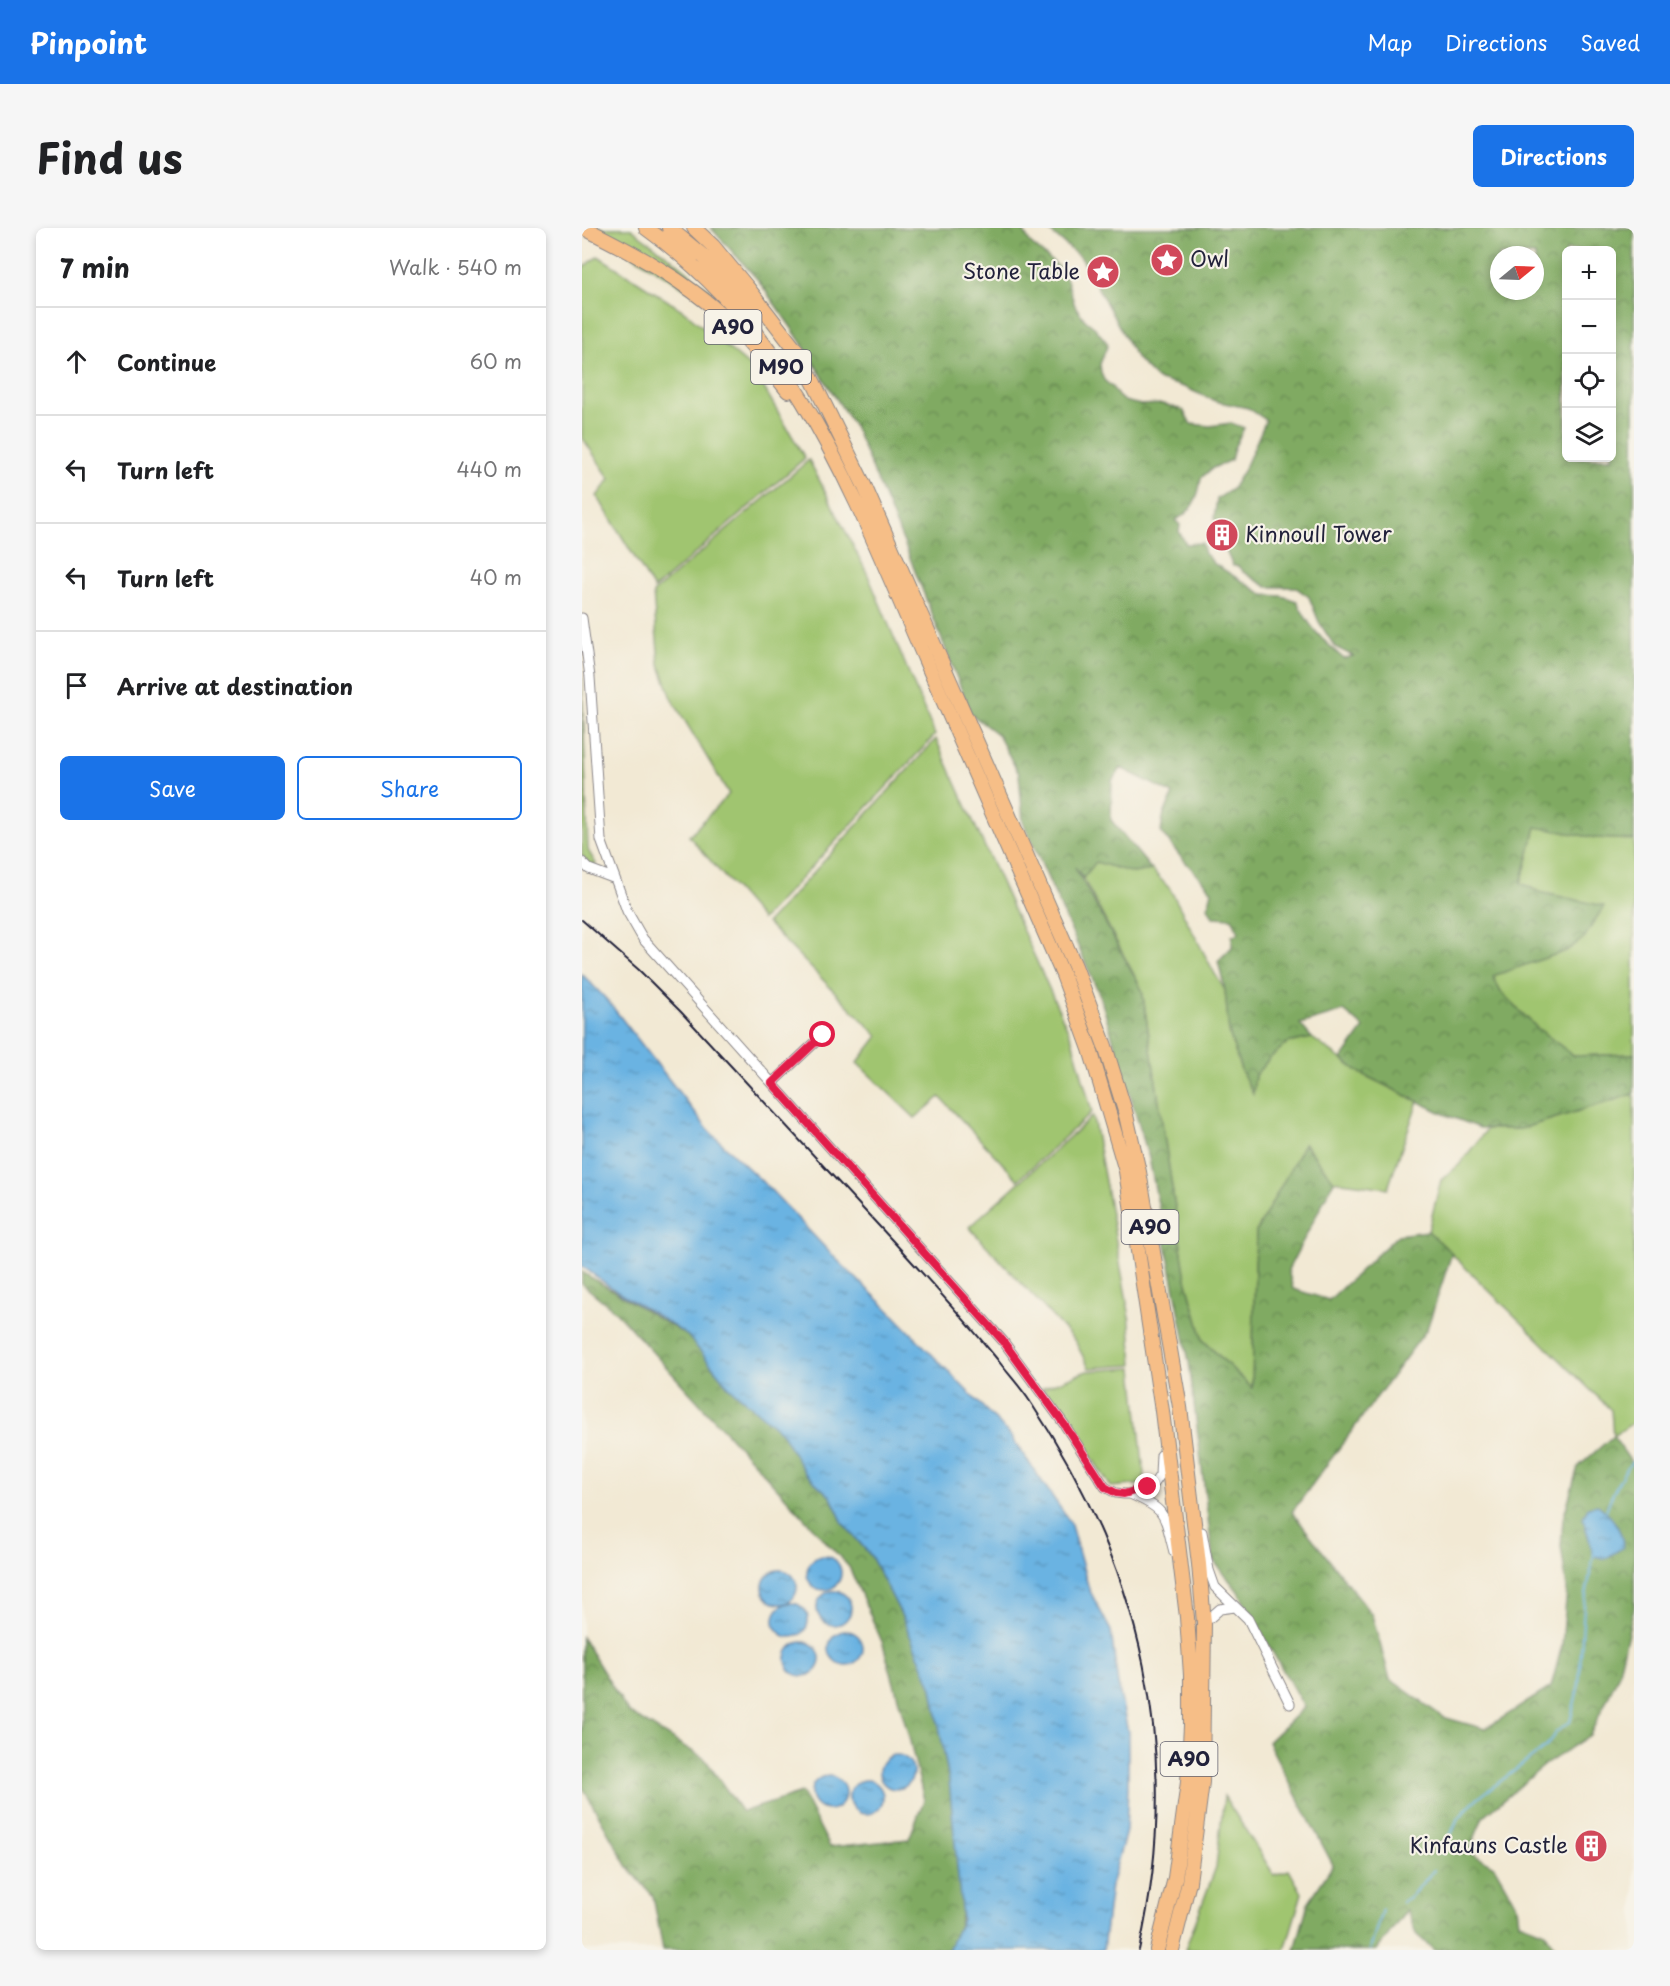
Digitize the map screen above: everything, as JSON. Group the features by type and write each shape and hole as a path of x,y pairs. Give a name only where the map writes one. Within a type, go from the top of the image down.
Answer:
{"highway":[{"name":"A90","path":"584,228 681,282 725,318 786,389 841,470 1063,975 1090,1049 1126,1171 1162,1411 1187,1617 1191,1675 1188,1782 1175,1878 1157,1950"},
{"name":"M90","path":"646,228 704,276 734,306 795,388 819,426 841,470"},
{"name":"M90","path":"669,228 703,256 758,313 793,359 838,433"},
{"name":"A90","path":"694,228 713,246 747,287 798,353 813,379 869,496 1075,966 1125,1111 1139,1172 1178,1396 1204,1623 1202,1782 1188,1881 1172,1950"}],"street":[{"path":"582,618 590,677 601,840 613,878 627,911 643,939 1003,1341 1064,1424 1105,1487 1116,1493 1130,1494 1156,1505 1164,1515 1181,1574"},
{"path":"582,862 589,869 613,878"},
{"path":"772,1083 823,1035"},
{"path":"1130,1494 1154,1484 1160,1475 1162,1411"},
{"path":"1189,1481 1196,1500 1211,1579 1215,1587 1248,1619 1290,1704"},
{"path":"1204,1623 1220,1609 1235,1607"}],"green space":[{"path":"588,228 630,228 676,262 732,309 756,338 717,308"},
{"path":"711,228 1022,228 1030,243 1060,268 1067,280 1075,306 1108,344 1100,364 1101,373 1118,396 1124,401 1141,405 1163,404 1183,410 1191,424 1210,426 1231,423 1244,428 1231,460 1213,468 1201,478 1194,503 1186,513 1175,520 1180,525 1179,532 1186,544 1202,543 1205,554 1213,563 1264,595 1282,596 1297,601 1306,619 1317,633 1344,659 1353,656 1335,647 1319,622 1309,597 1295,587 1267,587 1243,572 1238,566 1233,566 1226,551 1233,539 1232,535 1226,526 1214,519 1217,499 1232,489 1245,468 1266,420 1248,408 1215,401 1184,387 1157,379 1137,359 1082,259 1046,228 1634,228 1634,840 1596,838 1536,827 1521,883 1539,892 1604,906 1584,938 1566,951 1493,976 1500,991 1536,1027 1574,1056 1634,1054 1634,1094 1520,1129 1480,1128 1444,1114 1362,1074 1342,1059 1364,1028 1344,1011 1300,1024 1312,1038 1287,1043 1270,1058 1255,1075 1253,1094 1241,1070 1229,1032 1225,990 1218,961 1232,947 1232,936 1239,933 1232,918 1213,917 1208,907 1212,891 1161,832 1163,817 1173,794 1121,768 1112,781 1111,820 1152,870 1133,873 1096,862 1083,878 1075,867 1142,990 1186,1279 1203,1340 1252,1388 1256,1232 1304,1144 1334,1181 1288,1270 1293,1289 1329,1300 1398,1235 1428,1231 1452,1253 1427,1329 1292,1512 1372,1615 1390,1679 1443,1717 1485,1729 1551,1687 1562,1645 1567,1589 1561,1546 1563,1519 1578,1467 1613,1436 1634,1466 1634,1607 1618,1676 1590,1735 1545,1765 1483,1817 1469,1852 1494,1866 1517,1906 1519,1922 1545,1932 1556,1950 1434,1950 1416,1934 1407,1910 1377,1950 1295,1950 1308,1903 1333,1865 1268,1742 1304,1707 1237,1590 1213,1560 1189,1362 1149,1158 1100,996 1023,822 1019,774 998,735 971,714 904,543 855,428 793,330 758,280"},
{"path":"598,256 684,311 753,369 805,458 654,589 597,496 610,479 582,437 582,269"},
{"path":"809,460 867,573 935,735 762,920 689,836 729,794 673,701 659,663 653,593"},
{"path":"582,677 588,850 596,864 592,866 582,856"},
{"path":"936,739 1072,1039 1092,1112 1018,1180 940,1097 915,1118 857,1063 878,1036 767,923"},
{"path":"1536,826 1596,838 1634,840 1634,1054 1574,1056 1536,1027 1500,991 1493,975 1603,906 1539,892 1521,883"},
{"path":"1096,861 1133,873 1152,870 1170,889 1225,990 1229,1032 1241,1070 1253,1092 1255,1075 1270,1058 1287,1043 1312,1038 1362,1074 1418,1101 1388,1188 1334,1181 1305,1144 1256,1232 1252,1388 1203,1340 1186,1280 1142,990 1083,878"},
{"path":"1634,1094 1634,1422 1613,1436 1611,1410 1428,1231 1441,1180 1459,1165 1487,1129 1520,1129"},
{"path":"1093,1116 1129,1312 1133,1365 1089,1368 1075,1341 969,1227"},
{"path":"582,1272 688,1336 729,1387 780,1427 805,1473 831,1497 843,1523 871,1556 900,1612 933,1666 976,1859 957,1931 948,1950 663,1950 653,1896 628,1867 582,1786 582,1637 628,1712 705,1759 742,1812 802,1793 830,1847 909,1839 924,1800 883,1644 849,1567 615,1311 582,1284"},
{"path":"1133,1368 1145,1484 1111,1487 1060,1409 1042,1388 1087,1371"},
{"path":"1224,1796 1274,1875 1289,1870 1302,1893 1285,1950 1185,1950 1216,1867"}],"water":[{"path":"582,974 608,1001 709,1131 770,1189 1010,1435 1070,1522 1089,1589 1111,1631 1118,1684 1128,1732 1126,1831 1111,1885 1103,1950 948,1950 962,1919 949,1780 932,1688 900,1612 871,1556 843,1523 831,1497 805,1473 781,1432 729,1387 688,1336 619,1293 582,1266"},
{"path":"1598,1505 1615,1523 1621,1535 1623,1547 1605,1559 1594,1556 1583,1518 1588,1507"},
{"path":"824,1556 836,1561 841,1573 836,1585 824,1590 812,1585 807,1573 812,1561"},
{"path":"780,1570 792,1575 797,1587 792,1599 780,1604 768,1599 763,1587 768,1575"},
{"path":"834,1591 846,1596 851,1608 846,1620 834,1625 822,1620 817,1608 822,1596"},
{"path":"791,1603 803,1608 808,1620 803,1632 791,1637 779,1632 774,1620 779,1608"},
{"path":"846,1631 858,1636 863,1648 858,1660 846,1665 834,1660 829,1648 834,1636"},
{"path":"803,1642 815,1647 820,1659 815,1671 803,1676 791,1671 786,1659 791,1647"},
{"path":"896,1755 908,1760 913,1772 908,1784 896,1789 884,1784 879,1772 884,1760"},
{"path":"828,1776 840,1781 845,1793 840,1805 828,1810 816,1805 811,1793 816,1781"},
{"path":"866,1780 878,1785 883,1797 878,1809 866,1814 854,1809 849,1797 854,1785"}],"waterway":[{"path":"1606,1511 1622,1476 1634,1461"},
{"path":"1442,1854 1457,1820 1473,1802 1547,1746 1555,1733 1570,1722 1579,1684 1584,1606 1594,1553"},
{"path":"1402,1902 1411,1896 1434,1870"},
{"path":"1370,1950 1382,1910"}],"railway":[{"path":"582,920 639,970 681,1012 945,1298 1023,1391 1069,1466 1101,1531 1126,1597 1144,1665 1154,1734 1157,1805 1152,1877 1139,1950"}],"place":[{"name":"Owl","path":"1167,260"},
{"name":"Stone Table","path":"1103,272"},
{"name":"Kinnoull Tower","path":"1222,535"},
{"name":"Kinfauns Castle","path":"1591,1846"}],"route":[{"path":"823,1035 772,1083 1003,1341 1064,1424 1105,1487 1116,1493 1124,1494 1148,1487"}]}
